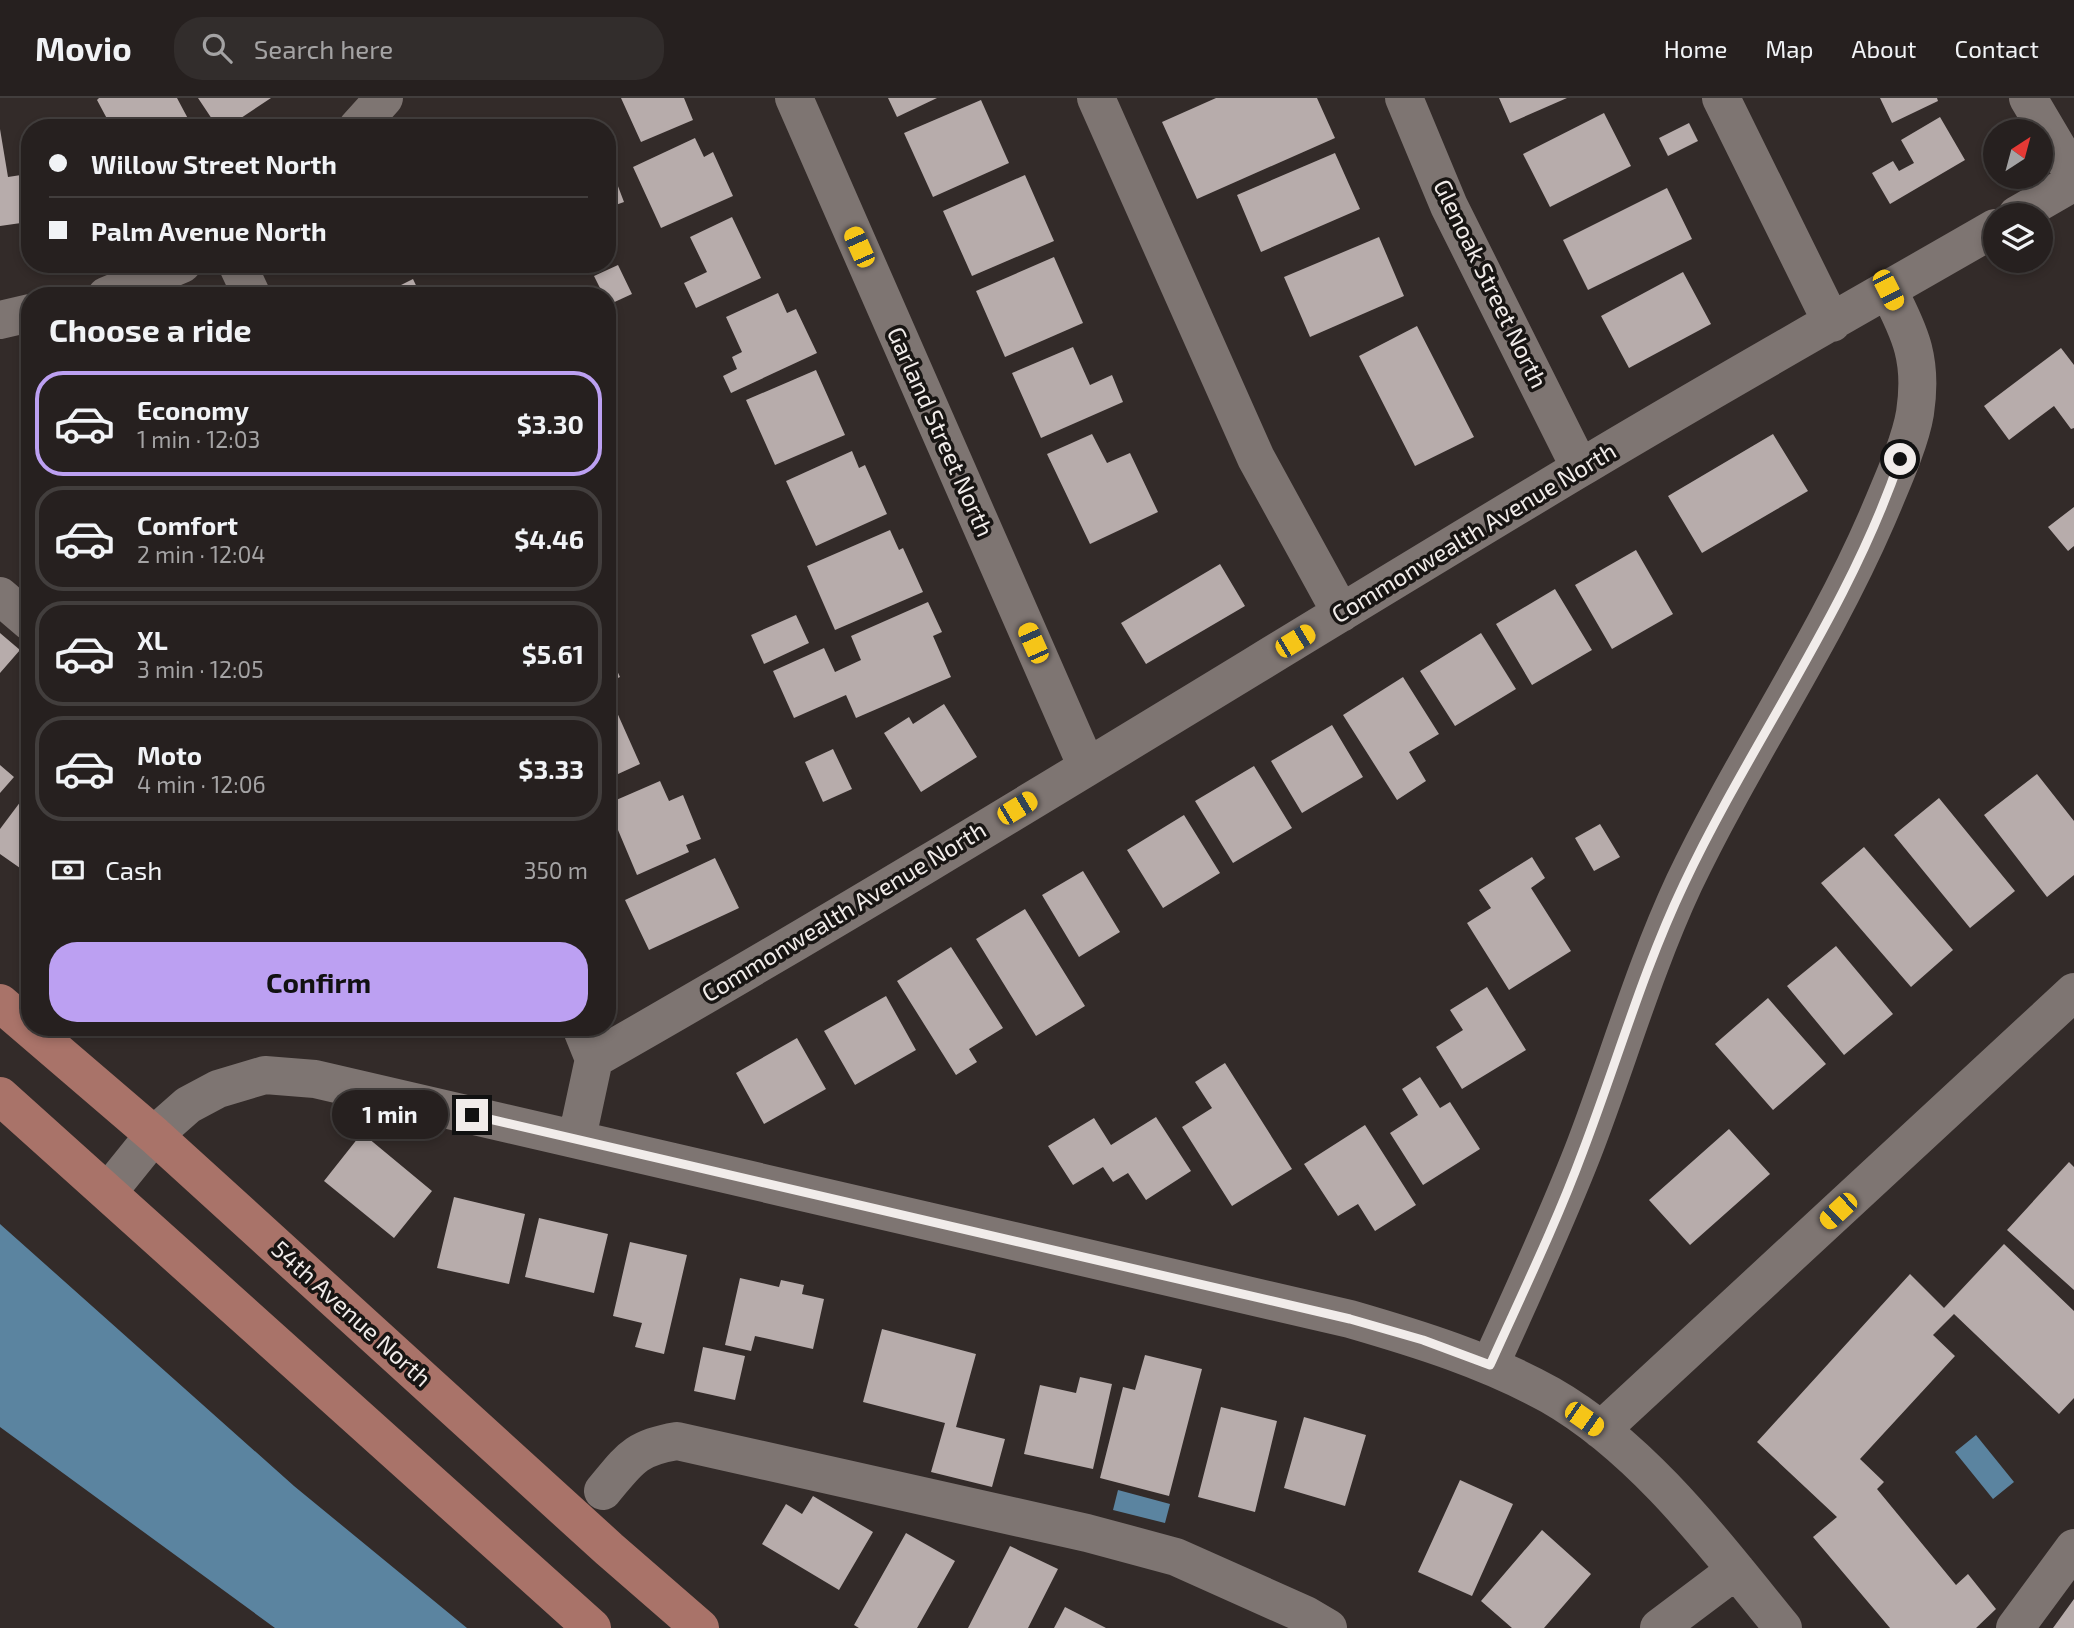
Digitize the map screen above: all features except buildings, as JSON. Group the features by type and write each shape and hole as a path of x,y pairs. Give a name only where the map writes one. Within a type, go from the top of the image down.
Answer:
{"main road":[{"name":"54th Avenue North","path":"0,1003 21,1021"},
{"name":"54th Avenue North","path":"38,1036 154,1135 700,1628"},
{"path":"0,1096 592,1628"}],"street":[{"path":"365,119 384,98"},
{"name":"Garland Street North","path":"793,98 1087,766"},
{"path":"1096,98 1256,458 1341,613"},
{"name":"Glenoak Street North","path":"1404,98 1449,206 1580,468"},
{"path":"1721,98 1832,323"},
{"path":"2028,98 2074,176"},
{"path":"2038,203 2074,182"},
{"name":"Commonwealth Avenue North","path":"616,1032 693,1002 1580,468 1983,235"},
{"path":"127,287 161,273"},
{"path":"1490,1365 1548,1238 1583,1152 1644,979 1684,883 1819,638 1893,481 1915,416 1919,377 1910,334 1888,290"},
{"path":"0,320 21,315"},
{"path":"0,596 21,614"},
{"path":"1601,1430 2074,992"},
{"name":"Commonwealth Avenue North","path":"587,1043 605,1036"},
{"path":"578,1139 587,1043"},
{"path":"108,1192 154,1135 188,1105 218,1089 265,1075 315,1079 1350,1319 1423,1340 1490,1365 1551,1396 1601,1430 1656,1479 1783,1628"},
{"path":"603,1492 632,1457 652,1445 677,1441 1087,1533 1176,1557 1306,1615 1328,1628"},
{"path":"2015,1628 2074,1548"},
{"path":"1658,1628 1736,1570"}],"water":[{"path":"0,1224 294,1486 467,1628 275,1628 0,1427"},
{"path":"1976,1435 2014,1482 1993,1499 1955,1452"},
{"path":"1118,1490 1170,1504 1165,1523 1113,1510"}],"route":[{"path":"472,1115 1350,1319 1423,1340 1490,1365 1548,1238 1583,1152 1644,979 1684,883 1819,638 1863,549 1900,459"}]}
